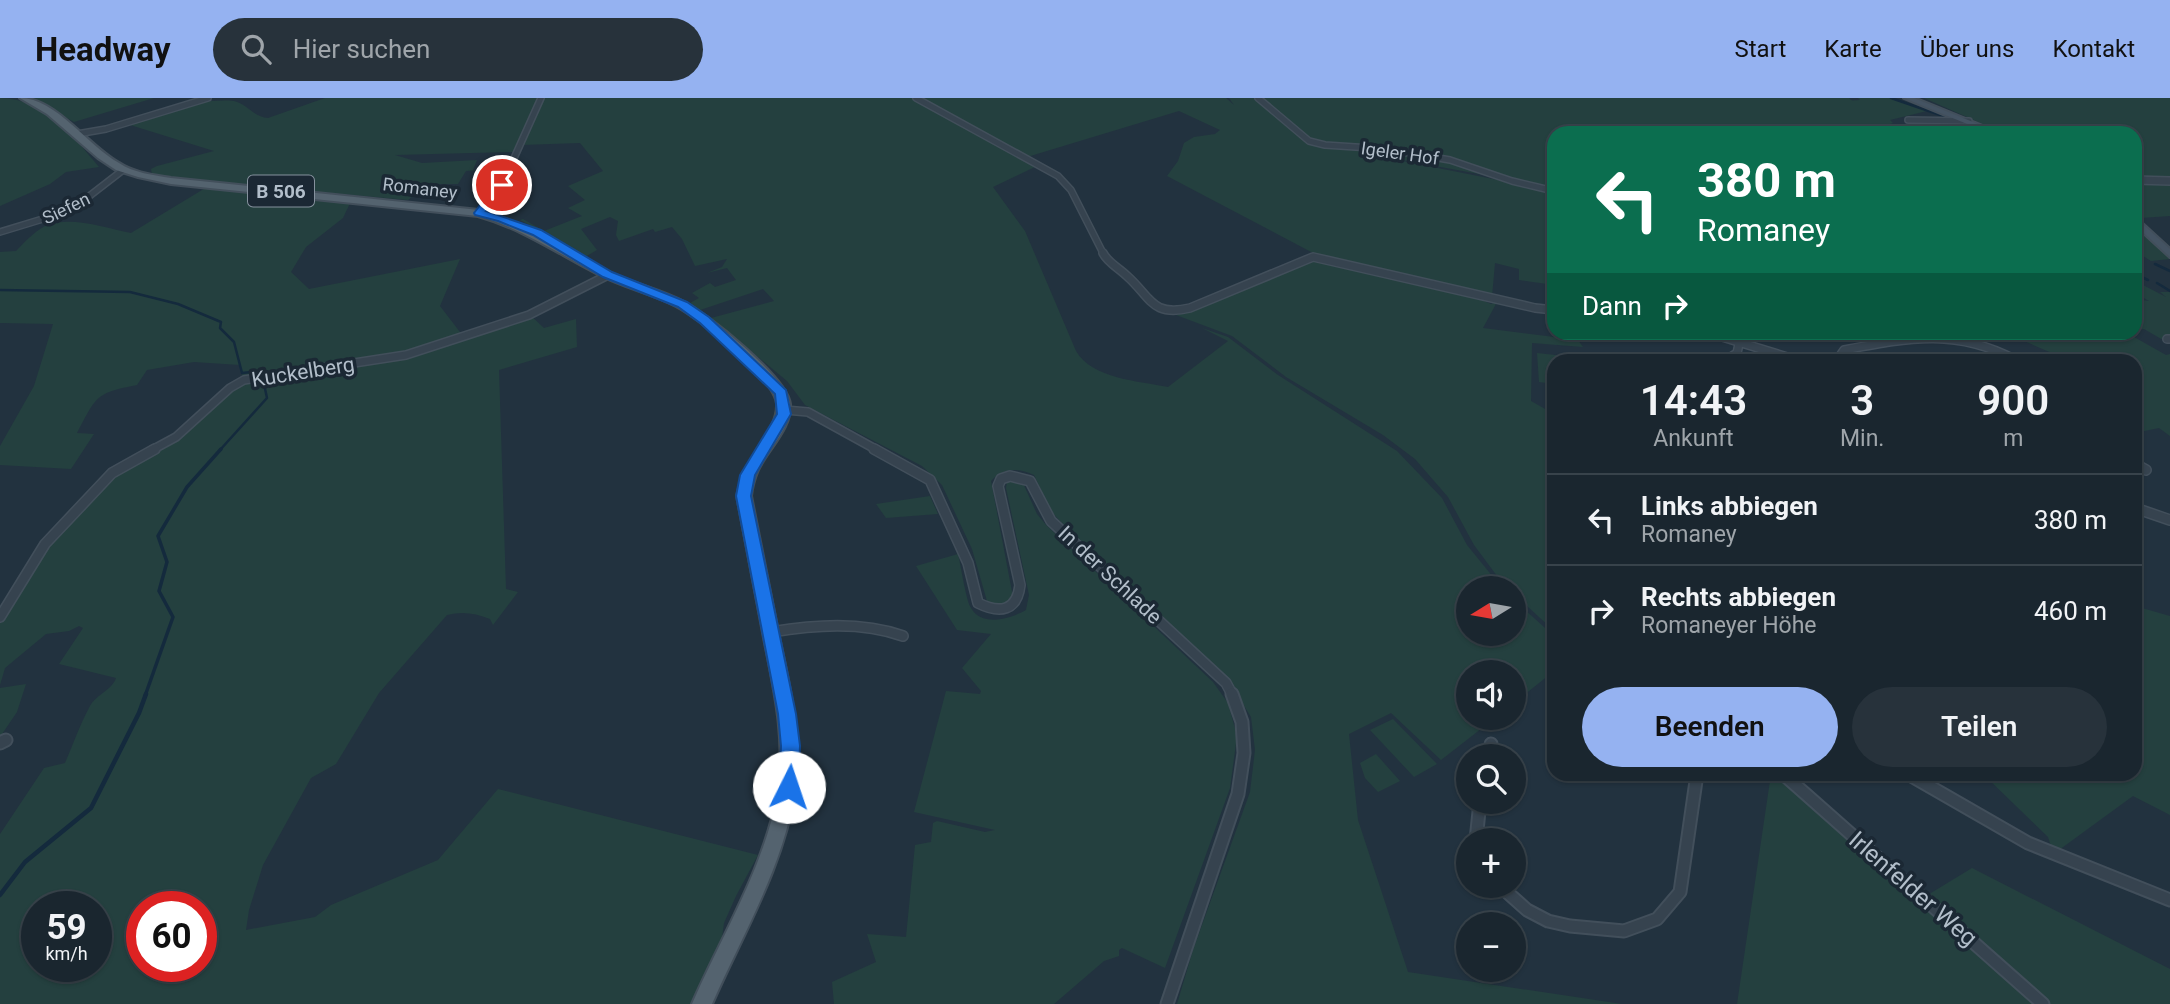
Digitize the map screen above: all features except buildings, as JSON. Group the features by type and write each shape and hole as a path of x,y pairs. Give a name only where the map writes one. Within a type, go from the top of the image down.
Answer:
{"main road":[{"name":"B 506","path":"24,98 44,106 112,164 123,170"},
{"path":"1908,98 1980,126"},
{"name":"Romaney","path":"123,170 171,181 479,213 502,218 537,233 608,275 682,305 705,320 780,391 785,410"},
{"path":"2142,227 2170,254"},
{"path":"702,1004 771,854 787,797 790,737 744,489 751,469 785,410"}],"street":[{"path":"78,134 106,130 208,98"},
{"path":"479,213 502,185 541,98"},
{"path":"916,98 1063,181 1106,260 1129,277 1157,309 1173,312 1190,307 1313,257 1547,309"},
{"name":"Igeler Hof","path":"1258,98 1309,141 1386,149 1450,160 1512,181 1547,189"},
{"path":"1908,120 1924,119 1942,124 1969,121"},
{"name":"Siefen","path":"0,232 65,211 90,197 111,181 115,173 123,170"},
{"path":"2142,180 2170,181"},
{"name":"Kuckelberg","path":"0,617 45,544 112,473 176,437 230,388 244,380 406,355 529,314 608,275"},
{"path":"1728,340 1775,354"},
{"path":"1841,354 1844,350 1915,340"},
{"path":"1967,340 2006,354"},
{"path":"1735,354 1739,344"},
{"name":"In der Schlade","path":"785,410 808,412 930,480 968,563 978,603 989,610 1001,611 1013,606 1020,598 1020,585 998,486 1001,479 1010,476 1030,481 1051,521 1226,683 1242,722 1244,753 1238,794 1167,1004"},
{"path":"2142,468 2146,470"},
{"path":"2142,510 2170,520"},
{"path":"771,632 812,626 890,630 903,636"},
{"path":"1514,898 1527,910 1570,926 1624,931 1657,919 1680,892 1696,781"},
{"name":"Irlenfelder Weg","path":"1791,781 2043,1004"},
{"path":"1920,781 2018,838 2170,900"}],"green space":[{"path":"0,98 30,104 44,112 79,143 99,167 66,172 50,184 0,206"},
{"path":"29,98 154,98 74,122"},
{"path":"325,98 539,98 513,152 395,155 422,163 477,160 473,170 508,168 466,171 458,184 428,184 408,200 175,179 152,174 151,169 157,166 214,151 127,124 180,107 220,101 234,101 268,118"},
{"path":"542,98 914,98 1037,166 993,187 1025,231 1076,351 1093,368 1117,377 1168,387 1228,341 1202,328 1228,337 1278,375 1397,451 1442,498 1467,545 1492,576 1456,576 1456,646 1526,646 1526,611 1547,630 1547,677 1526,693 1526,660 1456,660 1456,730 1480,730 1462,744 1456,744 1456,748 1441,760 1391,713 1349,734 1358,820 1408,972 1456,979 1456,982 1475,982 1622,1004 1177,1004 1193,950 1250,792 1255,750 1251,717 1225,675 1060,521 1050,510 1034,475 1022,471 1006,471 991,481 1013,597 1007,606 992,606 987,601 972,549 942,485 922,466 805,405 787,381 711,318 774,301 763,289 700,310 688,304 699,298 692,293 710,283 715,287 736,280 727,268 707,273 722,267 727,259 695,266 682,239 672,227 655,232 653,229 619,241 616,235 618,221 610,217 581,229 597,250 585,257 520,220 523,219 544,231 582,216 568,208 585,200 568,186 603,171 580,143 521,145"},
{"path":"919,98 1226,98 1234,105 1229,98 1257,98 1307,141 1353,147 1362,153 1547,190 1547,284 1519,280 1519,269 1495,263 1492,297 1315,254 1167,176 1178,161 1184,143 1194,137 1215,134 1220,130 1179,111 1027,157"},
{"path":"1260,98 1849,98 1852,101 1860,100 1858,98 1890,98 1927,111 1890,120 1893,123 1884,126 1547,126 1547,187 1512,180 1473,164 1424,153 1314,141"},
{"path":"1924,98 2170,98 2170,179 2142,177 2142,126 1987,126"},
{"path":"1357,147 1471,166 1501,178 1364,153"},
{"path":"2142,182 2170,183 2170,216 2142,218"},
{"path":"207,187 352,199 343,218 306,247 291,272 309,289 460,259 440,306 463,336 406,352 243,378 240,365 194,362 147,370 137,385 105,394 94,404 77,433 94,434 71,469 0,465 0,446 34,386 53,324 0,323 0,252 16,251 40,229 60,222 91,224 131,233"},
{"path":"2142,233 2170,256 2170,259 2151,261 2142,255"},
{"path":"1315,260 1486,299 1484,301 1491,304 1497,302 1483,328 1547,336 1547,340 1578,340 1583,347 1532,343 1531,401 1547,410 1547,624 1526,605 1526,576 1497,576 1474,545 1448,497 1415,459 1383,435 1286,377 1232,336 1176,315"},
{"path":"2142,285 2166,297 2160,292 2170,292 2170,344 2142,329 2142,300 2149,301 2142,297"},
{"path":"530,315 544,328 576,319 577,347 499,370 506,589 518,592 493,625 490,619 474,614 447,615 379,693 336,764 311,778 263,865 249,910 246,930 315,917 331,905 438,860 498,789 758,855 736,896 724,923 722,938 691,1004 0,1004 0,834 44,768 65,763 90,706 116,678 59,664 83,628 79,626 69,631 46,634 5,668 0,685 0,620 46,544 115,472 178,437 232,388 247,380 406,354"},
{"path":"2022,340 2139,340 2166,355 2170,354 2170,436 2159,428 2142,432 2142,354 2054,354"},
{"path":"1537,353 1547,354 1547,383 1539,382"},
{"path":"1012,480 1023,483 1037,514 1047,526 1213,682 1228,703 1237,736 1230,788 1165,968 1122,948 1119,950 1119,956 1104,961 1054,1004 834,1004 832,982 876,962 867,934 906,937 915,845 931,842 933,823 937,821 985,832 995,830 914,812 946,691 980,694 981,691 962,668 991,634 957,630 916,566 958,554 967,598 976,614 982,618 997,620 1026,610 1029,595 1006,488 1007,483"},
{"path":"930,496 938,514 886,518 876,504"},
{"path":"2142,608 2170,616 2170,815 2133,796 2059,850 2051,846 2048,837 1990,781 2142,781"},
{"path":"26,684 17,712 0,737 0,688"},
{"path":"1393,719 1437,764 1414,777 1370,730"},
{"path":"1376,754 1400,781 1378,792 1365,778 1360,763"},
{"path":"1770,781 1785,781 2036,1004 1737,1004"},
{"path":"1972,868 2170,969 2170,1004 2049,1004 1926,896"}],"waterway":[{"path":"1891,98 1952,119"},
{"path":"2155,264 2170,271"},
{"path":"2142,277 2148,280"},
{"path":"2157,283 2170,291"},
{"path":"0,290 130,292 178,304 221,322 220,328 234,342 242,373 262,371"},
{"path":"220,450 267,398 264,384"},
{"path":"145,696 173,617 159,591 167,562 158,536 187,487 221,449"},
{"path":"0,895 25,862 91,808 146,694"}],"route":[{"path":"502,185 479,213 502,218 537,233 608,275 682,305 705,320 781,393 785,402 784,414 748,475 744,484 744,496 787,714 791,746 789,787"}]}
